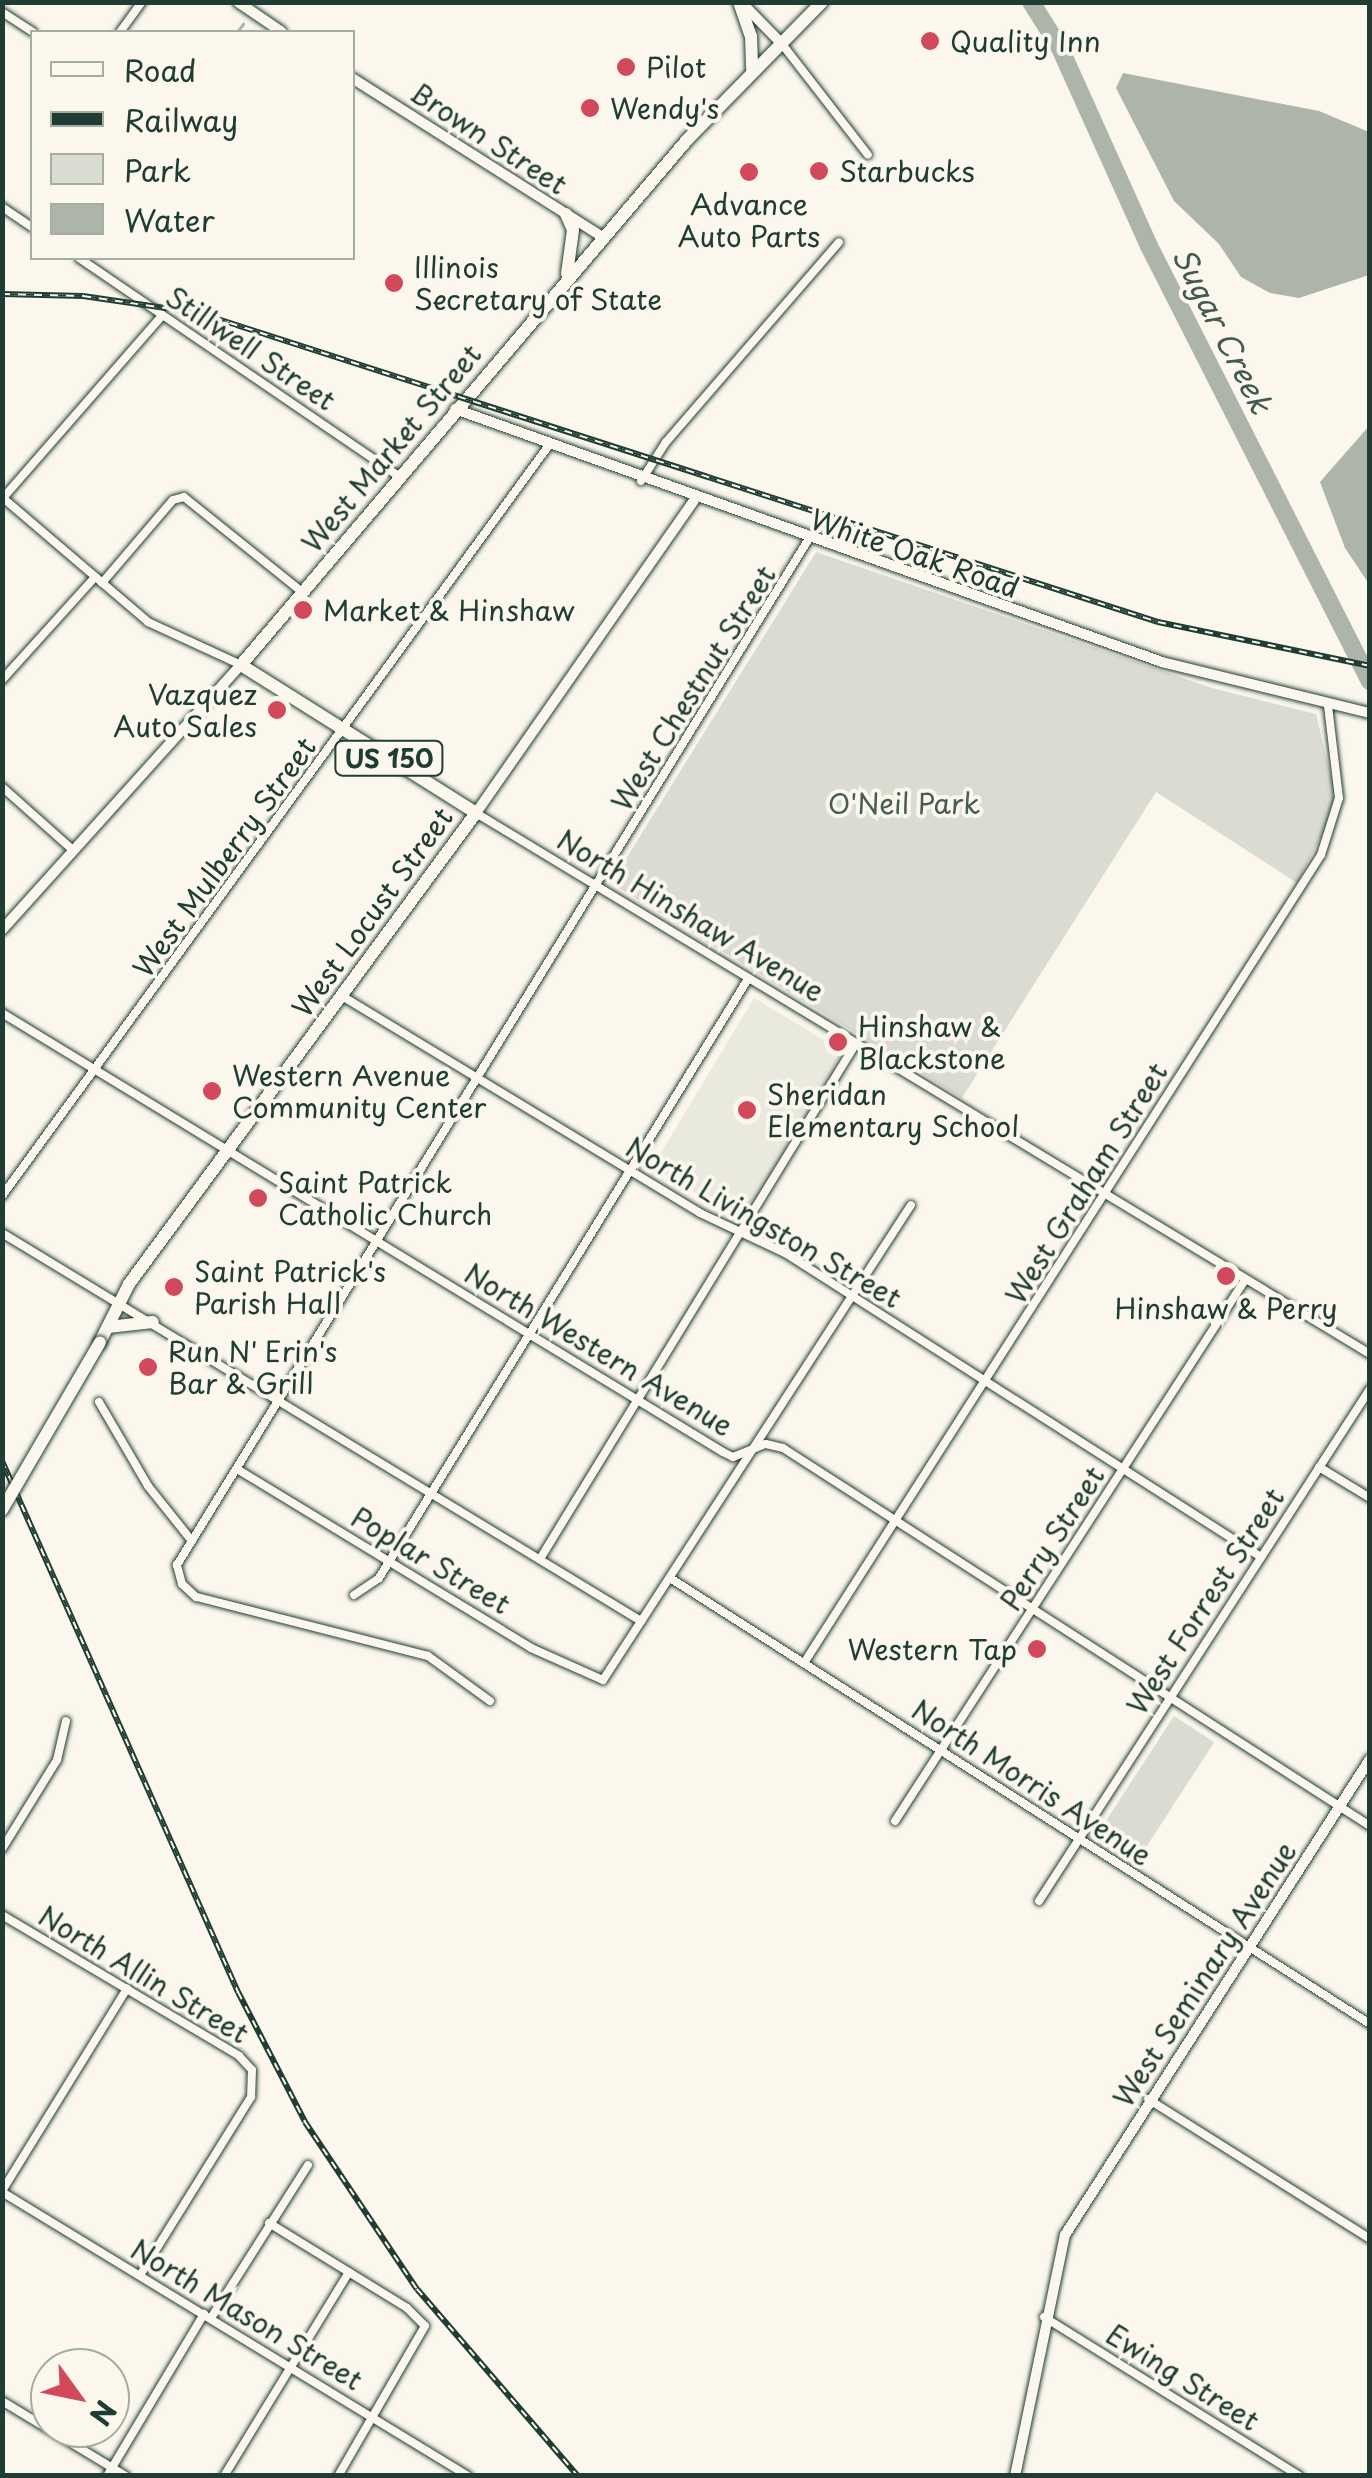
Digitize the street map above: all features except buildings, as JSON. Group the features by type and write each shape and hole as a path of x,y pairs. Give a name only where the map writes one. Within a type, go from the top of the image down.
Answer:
{"main road":[{"path":"740,2 751,36 752,70"},
{"name":"West Market Street","path":"241,665 603,237 752,70 822,2"},
{"path":"566,214 574,244 566,280"},
{"name":"North Hinshaw Avenue","path":"241,665 476,813"},
{"name":"West Locust Street","path":"2,1510 120,1302 476,813"},
{"path":"108,1327 152,1322"}],"street":[{"path":"121,30 142,2"},
{"path":"238,2 279,30"},
{"path":"740,2 780,43 868,155"},
{"path":"2,12 31,30"},
{"name":"Brown Street","path":"355,80 603,237"},
{"path":"2,207 30,226"},
{"path":"641,480 666,442 839,242"},
{"name":"Stillwell Street","path":"82,260 127,286 160,318 215,348 399,476"},
{"path":"3,498 160,318"},
{"name":"White Oak Road","path":"455,409 694,500 1162,662 1328,706 1370,713"},
{"name":"West Mulberry Street","path":"2,1196 549,446"},
{"path":"2,680 181,497 302,592"},
{"name":"North Hinshaw Avenue","path":"3,498 148,622 241,665"},
{"name":"West Locust Street","path":"476,813 694,500"},
{"name":"West Chestnut Street","path":"490,1701 428,1656 222,1607 188,1591 176,1574 192,1541 808,540"},
{"name":"West Market Street","path":"2,930 241,665"},
{"name":"West Graham Street","path":"804,1663 1105,1197 1332,834 1339,781 1328,706"},
{"path":"2,788 74,852"},
{"name":"North Hinshaw Avenue","path":"476,813 1370,1354"},
{"path":"354,1595 373,1586 389,1562 748,979"},
{"name":"North Livingston Street","path":"342,996 630,1171 852,1296 1261,1556"},
{"name":"North Western Avenue","path":"2,1014 733,1457 775,1444 1370,1826"},
{"path":"540,1559 855,1045"},
{"path":"2,1233 641,1621 911,1205"},
{"name":"Perry Street","path":"895,1821 1245,1280"},
{"name":"West Forrest Street","path":"1039,1900 1370,1388"},
{"path":"99,1402 148,1486 192,1541"},
{"path":"1320,1467 1370,1498"},
{"name":"Poplar Street","path":"237,1469 585,1678 604,1680 641,1621"},
{"name":"North Morris Avenue","path":"670,1578 1370,2024"},
{"path":"2,1849 58,1757 66,1721"},
{"name":"West Seminary Avenue","path":"1016,2475 1060,2246 1148,2100 1370,1759"},
{"name":"North Allin Street","path":"2,1915 239,2056 254,2078 251,2096 140,2275"},
{"path":"2,2192 127,1989"},
{"path":"1148,2100 1370,2239"},
{"path":"109,2471 308,2165"},
{"name":"North Mason Street","path":"2,2192 468,2476"},
{"path":"269,2222 425,2326 338,2476"},
{"path":"224,2476 349,2272"},
{"name":"Ewing Street","path":"1044,2316 1299,2476"},
{"path":"2,2401 109,2471 126,2476"}],"shaded area":[{"name":"Sheridan Elementary School","path":"754,998 844,1052 743,1221 653,1167"}],"green space":[{"name":"O'Neil Park","path":"816,552 1212,688 1316,714 1334,789 1332,816 1297,883 1156,792 962,1098 611,883"},
{"path":"1174,1716 1214,1742 1137,1860 1097,1834"}],"water":[{"path":"1123,73 1319,111 1369,132 1369,275 1299,298 1270,293 1241,277 1219,244 1174,201 1116,88"},
{"path":"1369,426 1369,584 1345,548 1320,482"}],"waterway":[{"name":"Sugar Creek","path":"1031,2 1060,48 1149,246 1370,681"},
{"path":"238,30 243,24"}],"railway":[{"path":"2,294 83,296 199,313 1158,622 1370,666"},
{"path":"2,1461 238,1992 305,2122 417,2289 578,2476"}],"place":[{"name":"Quality Inn","path":"930,41"},
{"name":"Pilot","path":"626,67"},
{"name":"Wendy's","path":"590,108"},
{"name":"Starbucks","path":"819,171"},
{"name":"Advance Auto Parts","path":"749,172"},
{"name":"Illinois Secretary of State","path":"394,283"},
{"name":"Market & Hinshaw","path":"303,610"},
{"name":"Vazquez Auto Sales","path":"277,710"},
{"name":"Hinshaw & Blackstone","path":"838,1042"},
{"name":"Western Avenue Community Center","path":"212,1091"},
{"name":"Sheridan Elementary School","path":"747,1110"},
{"name":"Saint Patrick Catholic Church","path":"258,1198"},
{"name":"Hinshaw & Perry","path":"1226,1276"},
{"name":"Saint Patrick's Parish Hall","path":"174,1287"},
{"name":"Run N' Erin's Bar & Grill","path":"148,1367"},
{"name":"Western Tap","path":"1037,1649"}]}
